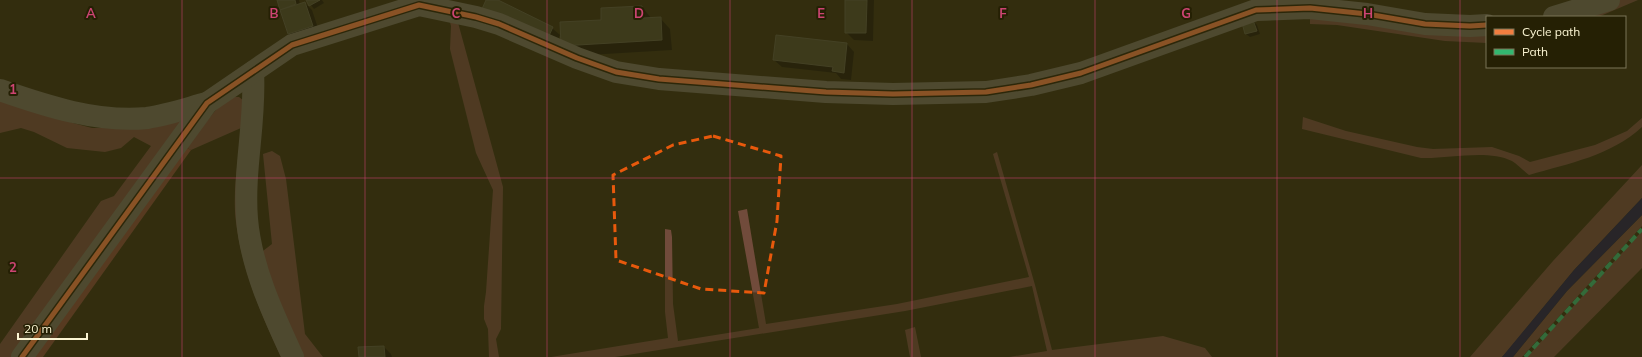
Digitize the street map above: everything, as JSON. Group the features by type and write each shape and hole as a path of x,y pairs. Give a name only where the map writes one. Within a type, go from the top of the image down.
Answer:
{"street":[{"path":"1557,16 1609,0"},
{"path":"22,357 207,103 292,45 419,5 476,17 499,24 577,58 616,72 659,78 826,92 893,94 986,92 1031,85 1081,73 1256,10 1310,8 1367,14 1425,24 1470,26 1486,25"},
{"path":"252,72 254,98 247,190 247,219 263,288 293,357"},
{"path":"0,90 30,101 97,117 122,119 148,118 207,103"}],"highlighted area":[{"path":"713,136 781,156 777,221 764,293 701,289 616,260 613,175 673,145"}],"shaded area":[{"path":"1620,0 1638,0 1600,16 1571,16"},
{"path":"1310,15 1486,31 1486,43 1445,41 1337,25 1310,24"},
{"path":"449,18 457,19 503,187 501,329 496,339 499,357 489,357 488,329 484,319 493,190 476,153 450,49 451,26"},
{"path":"0,97 38,109 73,123 92,128 115,128 187,117 13,357 0,357 0,344 101,201 114,196 151,146 134,137 121,148 105,152 67,148 34,132 21,128 0,133"},
{"path":"232,97 239,97 244,101 241,192 281,357 266,325 253,291 239,240 236,222 235,199 241,128 191,150 185,147 220,105"},
{"path":"1303,117 1346,131 1417,147 1433,149 1492,147 1519,156 1530,162 1595,145 1627,131 1642,118 1642,127 1630,137 1603,152 1529,175 1512,161 1502,157 1467,155 1421,158 1302,129"},
{"path":"185,147 191,150 43,357 30,357"},
{"path":"272,151 280,156 286,179 305,334 323,357 298,357 259,254 272,244 263,154"},
{"path":"997,152 1052,350 1163,336 1205,348 1212,357 1009,357 1047,351 1032,286 905,311 615,357 551,357 668,338 665,312 665,229 671,230 672,237 673,304 678,341 759,328 738,211 747,209 766,324 897,304 1029,277 993,154"},
{"path":"1642,165 1642,198 1574,270 1505,354 1502,357 1470,357 1553,261"},
{"path":"1642,198 1642,215 1567,291 1513,357 1502,357 1574,270"},
{"path":"1642,215 1642,226 1522,357 1513,357 1567,291"},
{"path":"1642,231 1642,268 1554,357 1527,357"},
{"path":"915,327 921,357 910,357 905,330"}],"building":[{"path":"277,0 295,0 296,4 280,10"},
{"path":"306,0 320,0 309,6"},
{"path":"486,0 498,0 553,27 547,40 482,9"},
{"path":"845,0 867,0 866,33 845,33"},
{"path":"305,2 313,26 288,34 280,10"},
{"path":"642,6 643,18 661,17 662,40 561,46 560,22 601,20 601,8"},
{"path":"1253,20 1257,31 1245,34 1242,23"},
{"path":"776,35 847,43 844,73 832,71 833,67 773,60"},
{"path":"384,346 385,357 359,357 358,347"}],"marked path":[{"path":"1525,357 1642,229"}],"cycle path":[{"path":"22,357 207,103 292,45 419,5 476,17 499,24 577,58 616,72 659,79 826,92 893,94 986,92 1031,85 1081,73 1256,10 1310,8 1367,14 1425,24 1470,26 1486,25"}]}
